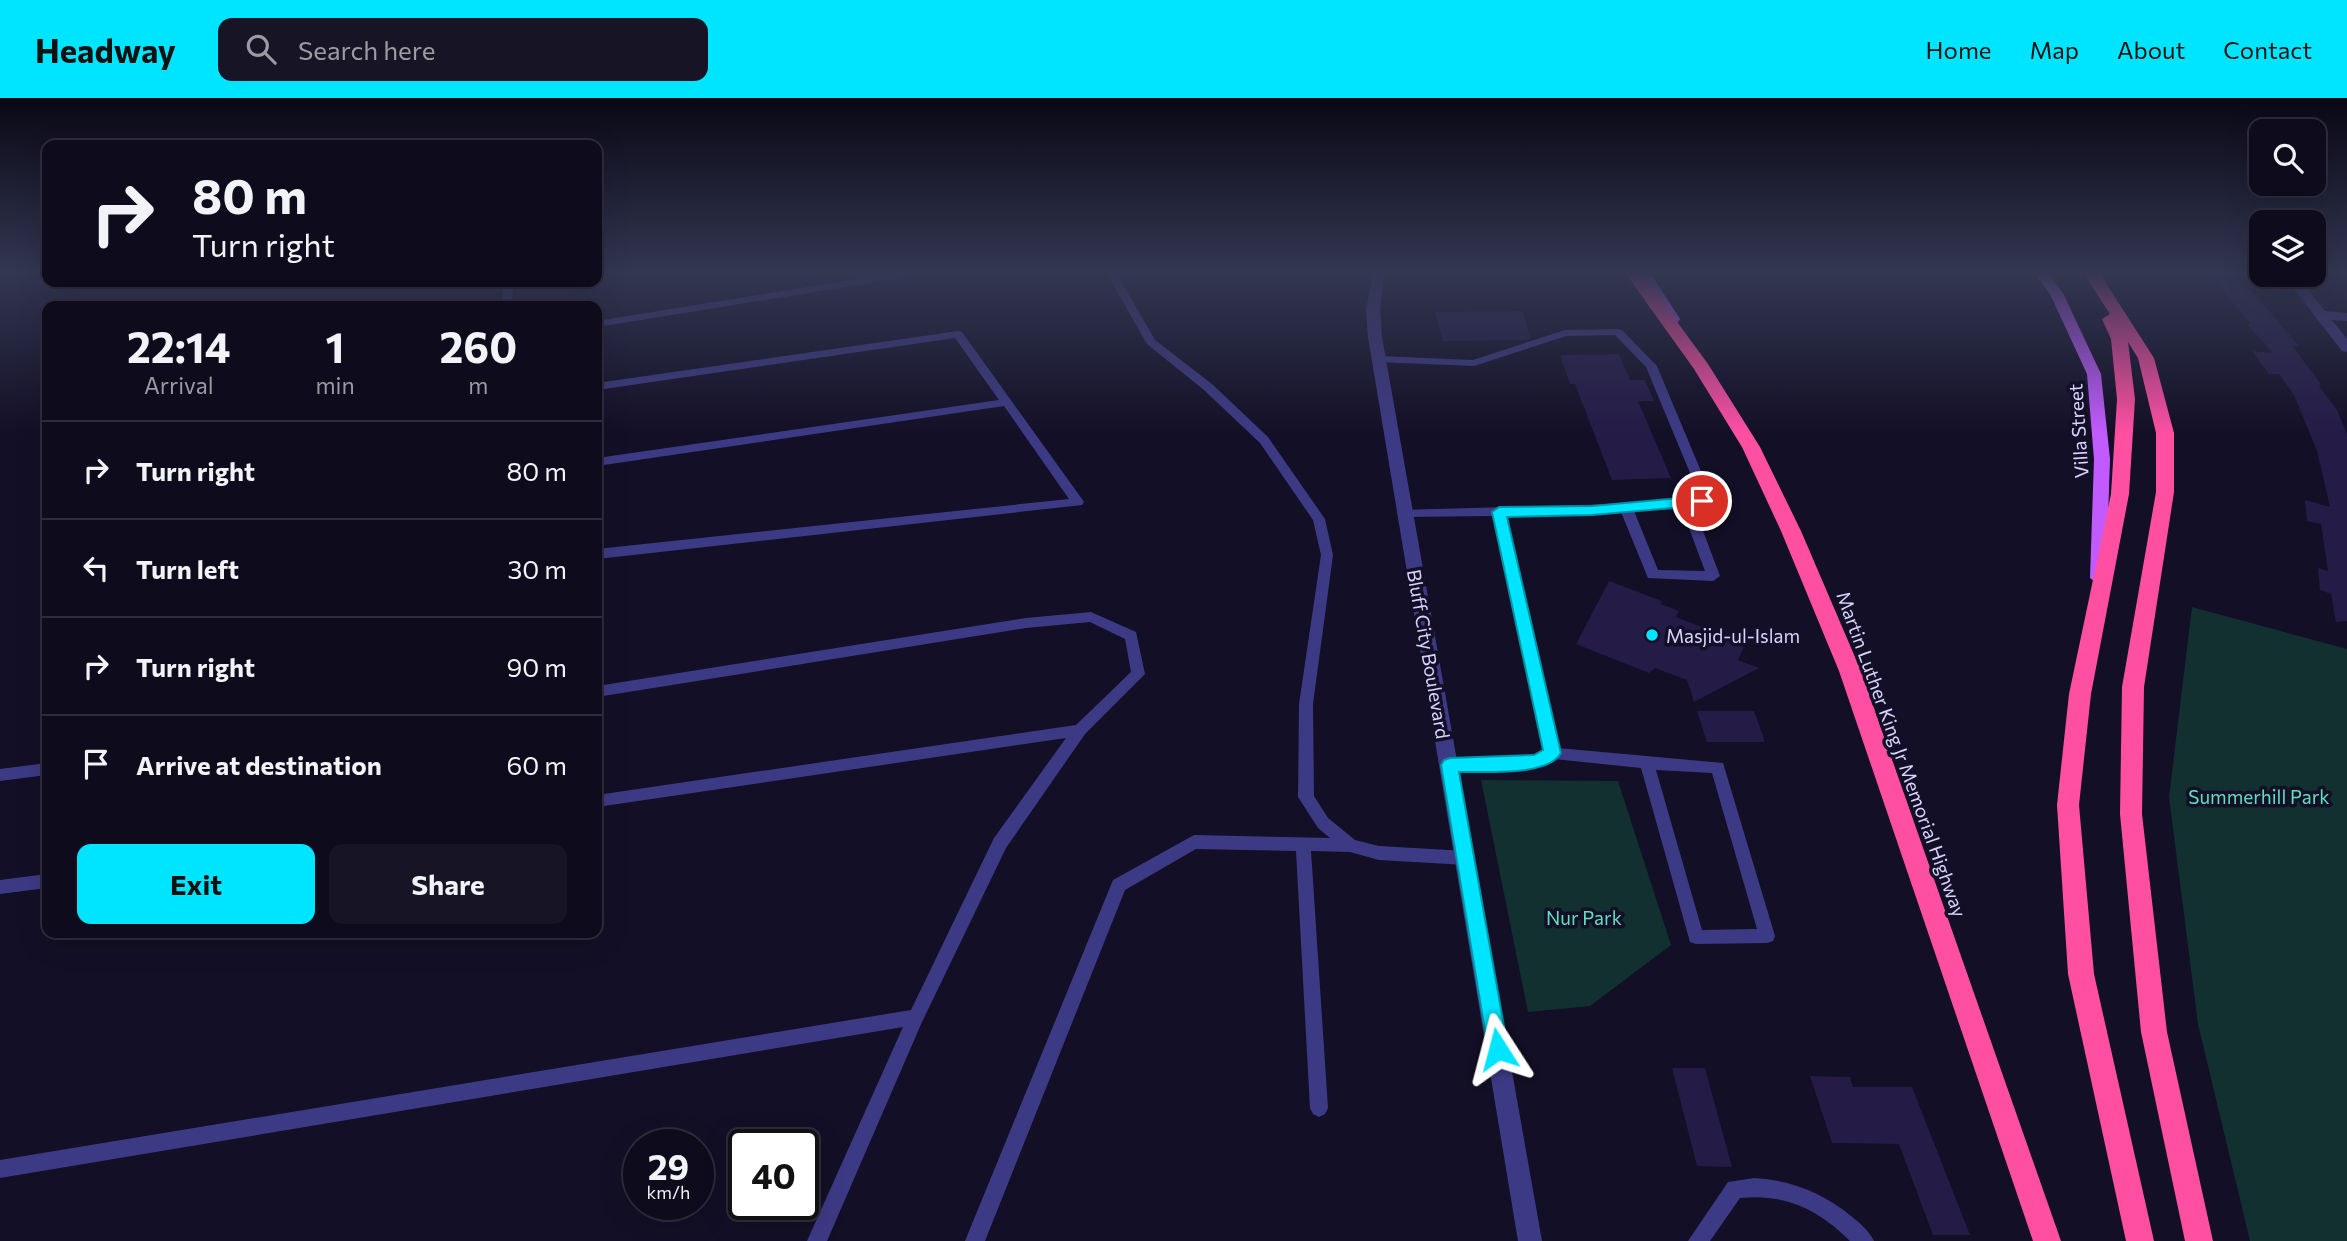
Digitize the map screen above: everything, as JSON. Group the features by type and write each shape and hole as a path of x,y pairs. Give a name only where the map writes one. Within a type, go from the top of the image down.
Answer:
{"highway":[{"name":"Martin Luther King Jr Memorial Highway","path":"1673,327 1702,368 1751,447 1791,531 1850,671 2047,1241"},
{"path":"2114,327 2119,339 2126,399 2120,494 2080,694 2068,805 2081,974 2140,1241"},
{"path":"2126,327 2146,358 2165,432 2165,492 2133,687 2131,814 2154,1032 2199,1241"}],"main road":[{"path":"1677,327 1702,368"},
{"name":"Villa Street","path":"2072,327 2094,374 2102,459 2097,599"}],"street":[{"name":"Bluff City Boulevard","path":"1375,327 1403,513 1450,765 1530,1241"},
{"path":"2331,327 2347,348"}],"lane":[{"path":"1143,327 1151,342 1208,387 1264,440 1319,519 1327,555 1306,704 1306,797 1323,823 1350,845"},
{"path":"1378,359 1474,363 1565,333 1618,332 1651,366 1707,500 1687,505 1626,508 1403,513"},
{"path":"602,386 958,334 1078,502 602,553"},
{"path":"602,461 1007,402"},
{"path":"1626,508 1653,575 1713,576 1687,505"},
{"path":"1499,512 1552,753"},
{"path":"602,690 1001,626 1091,617 1131,636 1138,674 1080,730 1000,843 916,1017 817,1241"},
{"path":"602,800 1080,730"},
{"path":"1450,765 1537,762 1552,753 1718,767 1767,936 1696,937 1647,763"},
{"path":"0,775 42,770"},
{"path":"975,1241 1119,886 1194,842 1350,845 1379,853 1466,858"},
{"path":"1303,844 1319,1108"},
{"path":"0,887 42,882"},
{"path":"0,1169 916,1017"},
{"path":"1698,1241 1735,1189 1759,1185 1799,1193 1846,1223 1864,1241"}],"green space":[{"name":"Summerhill Park","path":"2192,607 2347,649 2347,1241 2250,1241 2198,1024 2169,797"},
{"name":"Nur Park","path":"1481,780 1618,781 1671,945 1590,1006 1528,1012"}],"building":[{"path":"1439,327 1527,327 1531,338 1527,340 1443,341"},
{"path":"2250,327 2283,327 2299,346 2292,346 2321,384 2319,386 2337,410 2347,434 2347,621 2336,622 2331,594 2320,590 2318,568 2328,571 2321,524 2307,521 2305,500 2330,507 2317,451 2294,395 2279,374 2269,374 2252,351 2273,353"},
{"path":"1619,354 1630,380 1645,380 1654,401 1638,401 1671,478 1612,480 1575,384 1570,384 1560,355"},
{"name":"Masjid-ul-Islam","path":"1609,581 1662,601 1661,604 1679,611 1676,617 1745,644 1738,660 1759,668 1694,702 1687,680 1655,668 1649,673 1576,644"},
{"path":"1697,711 1754,711 1765,742 1707,742"},
{"path":"1672,1068 1705,1068 1732,1167 1697,1166"},
{"path":"1810,1076 1850,1077 1853,1087 1912,1087 1970,1235 1933,1235 1899,1144 1832,1143"}],"place":[{"name":"Masjid-ul-Islam","path":"1652,635"}],"route":[{"path":"1498,1049 1450,765 1537,762 1552,753 1499,512 1687,505 1702,501"}]}
